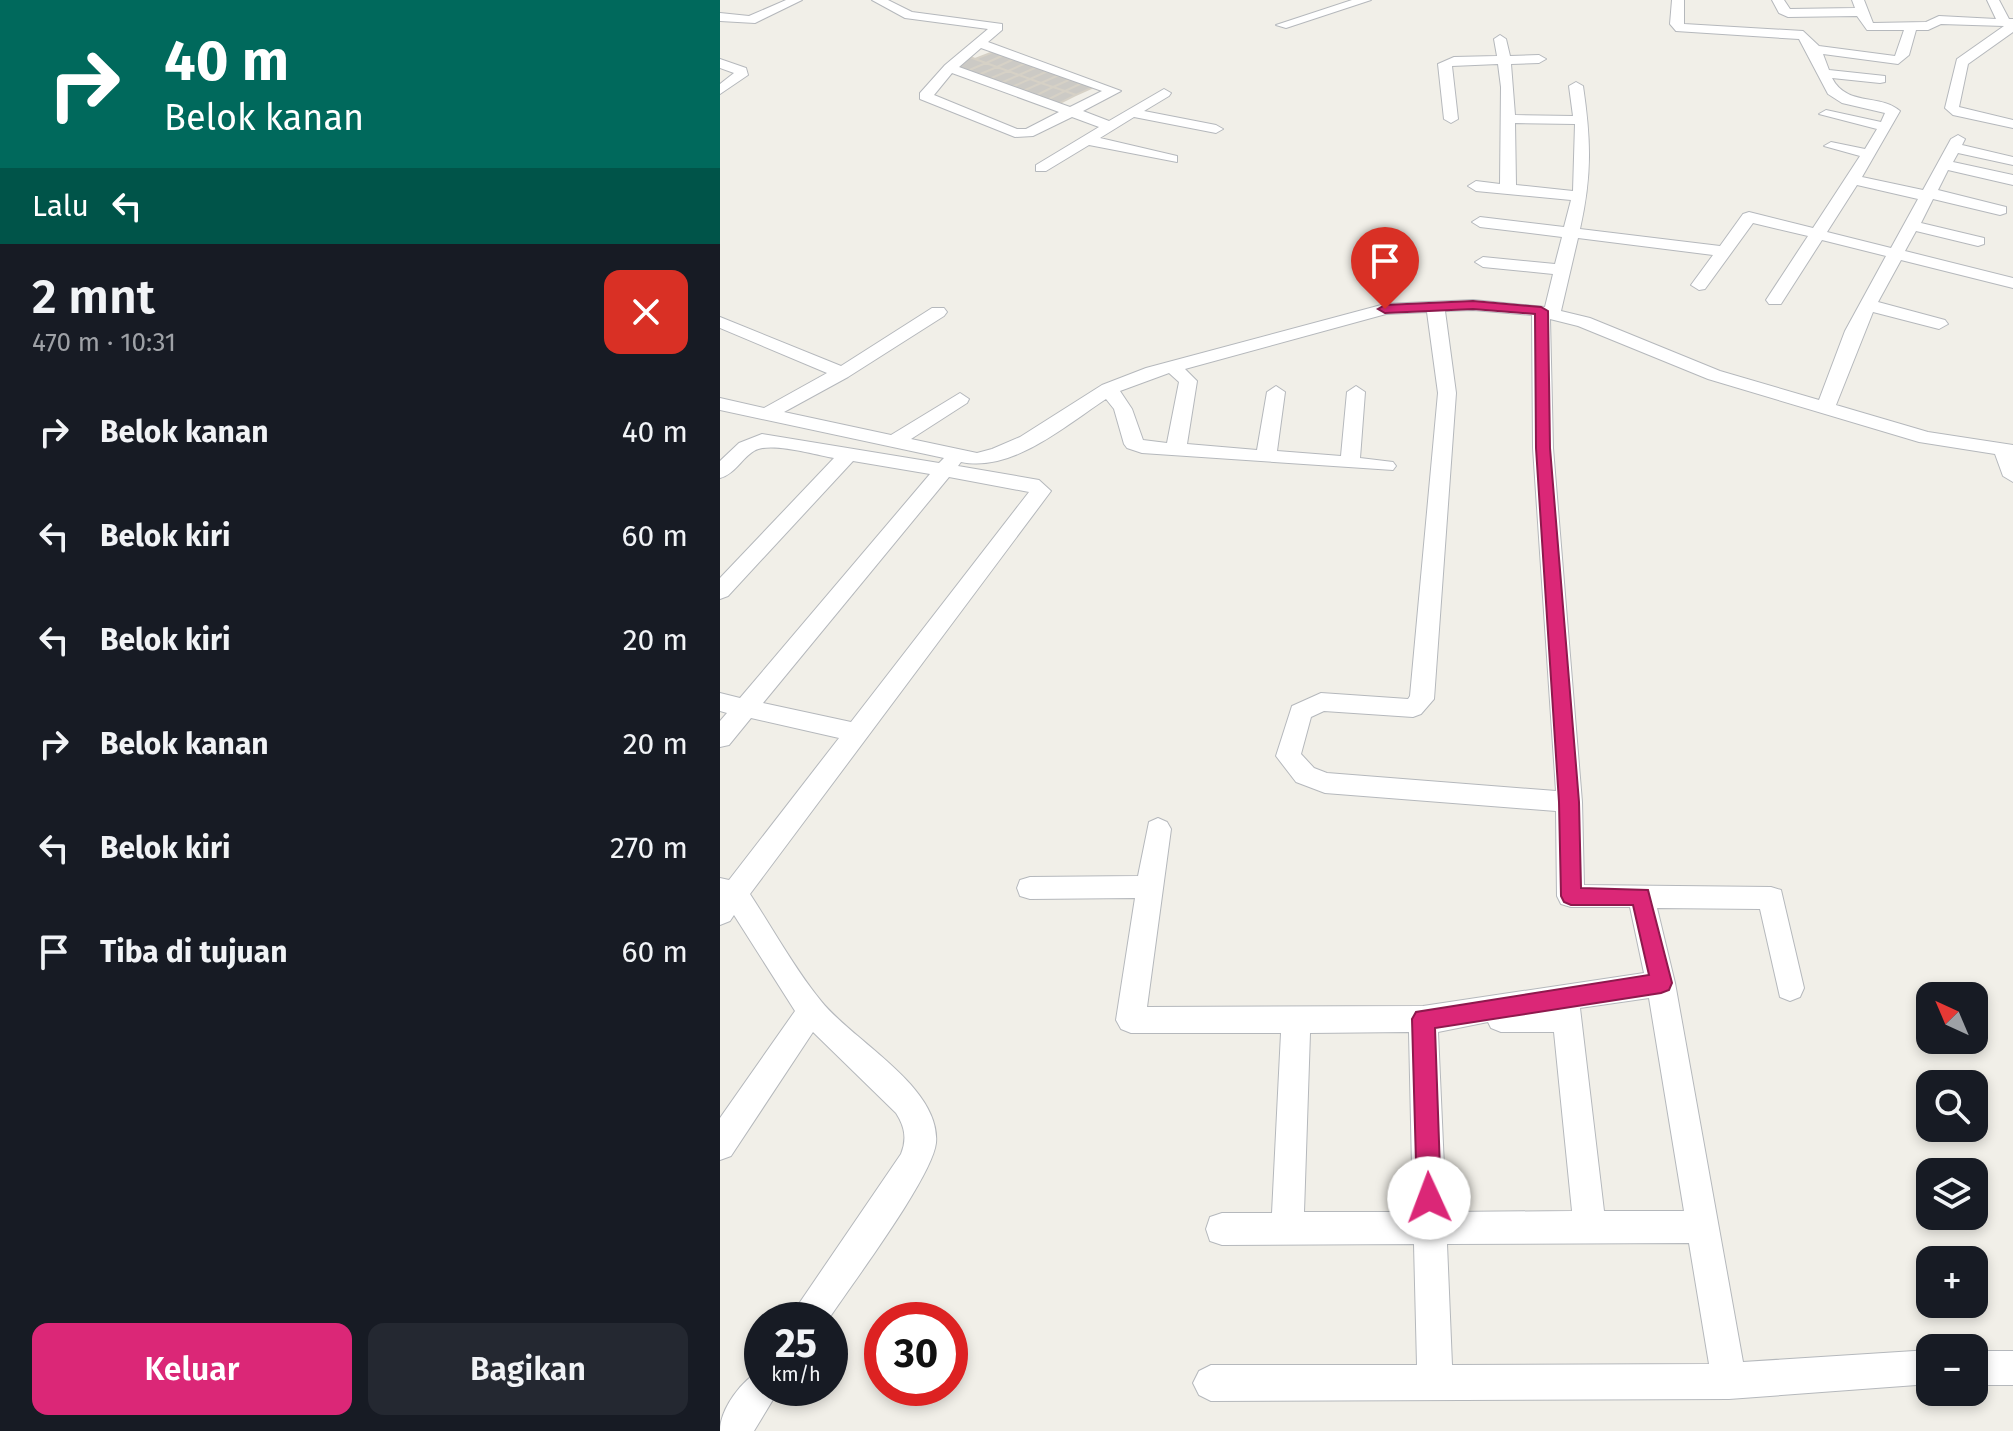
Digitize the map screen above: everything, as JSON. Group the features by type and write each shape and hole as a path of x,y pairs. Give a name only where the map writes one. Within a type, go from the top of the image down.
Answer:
{"street":[{"path":"720,17 755,19 796,0"},
{"path":"878,0 909,15 998,27 950,68 925,96 1018,134 1028,133 1114,89 981,44"},
{"path":"1282,25 1365,0"},
{"path":"1678,0 1676,24 1680,28 1796,33 1809,39 1822,73 1833,91 1845,99 1892,110 1893,113 1775,300"},
{"path":"1778,0 1788,13 1860,6 1867,25 1871,27 1933,25 1937,15 2010,24"},
{"path":"1993,0 2010,24"},
{"path":"2010,24 1962,62 1952,108 2013,124"},
{"path":"1812,49 1898,60 1903,55 1911,27"},
{"path":"1500,39 1508,87 1508,189"},
{"path":"1451,119 1445,64 1454,61 1539,59"},
{"path":"720,63 741,71 741,75 720,90"},
{"path":"950,68 1110,126"},
{"path":"1822,73 1880,79"},
{"path":"1576,86 1582,186 1562,270 1546,312 1543,448 1569,802 1571,896 1771,898 1790,988"},
{"path":"1041,168 1164,93"},
{"path":"1133,113 1216,129"},
{"path":"1826,114 1886,127"},
{"path":"1508,119 1580,120"},
{"path":"1087,140 1172,159"},
{"path":"1825,408 1854,331 1956,144 2013,161"},
{"path":"1831,146 1869,154"},
{"path":"1944,165 2013,180"},
{"path":"1852,179 2000,210"},
{"path":"1476,186 1578,196"},
{"path":"1699,285 1749,217 2013,283"},
{"path":"1480,222 1724,251"},
{"path":"1911,225 1978,241"},
{"path":"1483,262 1562,270"},
{"path":"1435,305 1447,393 1422,699 1413,708 1321,702 1300,712 1288,756 1305,775 1325,783 1569,802"},
{"path":"720,472 746,447 762,440 849,454 950,463 977,459 998,454 1027,441 1109,389 1173,367 1385,309 1435,305 1546,312 1584,322 1706,373 1926,438 2008,451 2013,476"},
{"path":"1868,305 1939,324"},
{"path":"764,415 842,373 938,312"},
{"path":"720,322 842,373"},
{"path":"1173,367 1188,381 1176,450"},
{"path":"1109,389 1123,409 1134,444 1386,466"},
{"path":"1266,457 1276,392"},
{"path":"1350,463 1356,392"},
{"path":"894,441 960,399"},
{"path":"720,404 894,441 950,463 1032,485 1041,491 857,733 725,898 811,1011 907,1103 920,1122 920,1146 912,1165 820,1302"},
{"path":"720,591 849,454"},
{"path":"720,738 950,463"},
{"path":"720,702 857,733"},
{"path":"1158,829 1131,1020 1423,1019 1566,1008 1661,983"},
{"path":"1030,888 1150,887"},
{"path":"1641,896 1661,983 1729,1381"},
{"path":"1566,1008 1590,1227"},
{"path":"720,1145 811,1011"},
{"path":"1423,1019 1435,1382"},
{"path":"1287,1229 1296,1020"},
{"path":"1222,1229 1703,1227"},
{"path":"1211,1383 1729,1381 1916,1368"},
{"path":"1988,1368 2013,1368"},
{"path":"733,1431 750,1406"}],"building":[{"path":"993,52 1004,55 986,63 975,59"},
{"path":"1004,55 1014,59 997,67 986,63"},
{"path":"970,57 986,63 967,71 956,67"},
{"path":"1014,59 1026,63 1008,71 997,67"},
{"path":"986,63 997,67 978,75 967,71"},
{"path":"1026,63 1037,67 1019,75 1008,71"},
{"path":"997,67 1008,71 989,79 978,75"},
{"path":"1037,67 1048,71 1030,79 1019,75"},
{"path":"1008,71 1019,75 1001,83 989,79"},
{"path":"1048,71 1059,75 1041,83 1030,79"},
{"path":"1019,75 1030,79 1012,87 1001,83"},
{"path":"1059,75 1071,79 1053,87 1041,83"},
{"path":"1030,79 1041,83 1023,91 1012,87"},
{"path":"1071,79 1082,83 1065,91 1053,87"},
{"path":"1041,83 1053,87 1035,96 1023,91"},
{"path":"1082,83 1094,87 1076,95 1065,91"},
{"path":"1053,87 1065,91 1047,100 1035,96"},
{"path":"1065,91 1076,95 1058,104 1047,100"}],"route":[{"path":"1385,309 1473,305 1541,311 1543,448 1569,802 1571,896 1641,896 1661,983 1423,1019 1429,1198"}]}
